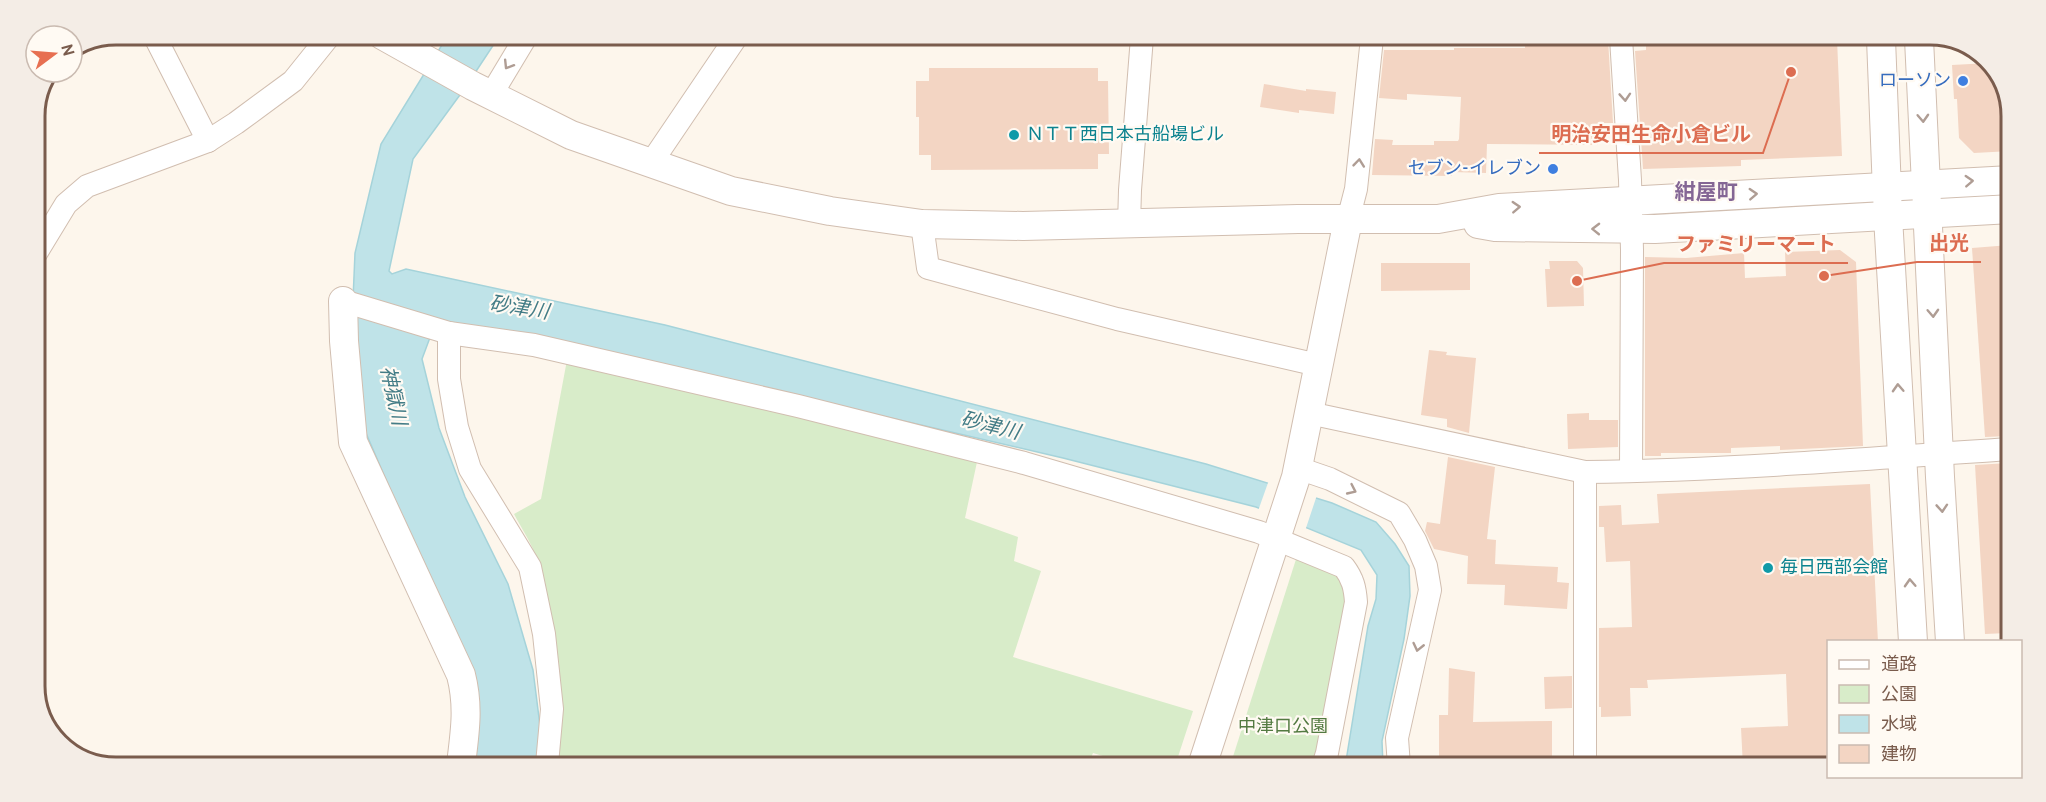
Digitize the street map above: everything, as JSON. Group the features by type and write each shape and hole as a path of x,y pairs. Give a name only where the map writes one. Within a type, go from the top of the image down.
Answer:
{"street":[{"path":"159,45 208,141"},
{"path":"45,239 66,204 87,186 208,141 292,81 322,45"},
{"path":"400,45 482,91 571,135 651,163 731,190 830,211 922,224 962,226 1130,225 1298,219 1438,219 1495,227 1631,230 2001,210"},
{"path":"482,91 505,69 521,45"},
{"path":"651,163 731,45"},
{"path":"1130,225 1130,190 1141,45"},
{"path":"1205,757 1297,472 1356,189 1371,45"},
{"path":"1621,45 1631,230 1631,471"},
{"path":"1881,45 1886,186 1913,640"},
{"path":"1919,45 1950,640"},
{"path":"1438,219 1499,208 2001,180"},
{"path":"922,224 928,268 1117,319 1318,366"},
{"path":"462,757 466,695 461,675 352,442 342,301 449,333 534,345 809,408 1279,532 1344,567 1352,577 1355,589 1354,614 1326,757"},
{"path":"449,333 449,379 457,427 470,469 530,567 544,634 552,710 548,757"},
{"path":"1309,413 1585,472 2001,450"},
{"path":"1297,472 1330,479 1399,513 1415,540 1426,566 1430,590 1397,738 1398,757"},
{"path":"1585,472 1586,757"}],"green space":[{"path":"567,360 977,462 965,518 1018,537 1014,561 1041,571 1013,657 1193,711 1178,757 1106,757 1093,753 1091,757 558,757 559,687 550,608 535,553 514,514 541,499"},
{"name":"中津口公園","path":"1298,553 1343,574 1349,588 1315,757 1233,757"}],"water":[{"path":"442,45 493,45 413,159 389,271 392,274 406,269 665,325 1206,464 1332,503 1376,522 1395,544 1409,566 1410,596 1404,639 1382,741 1383,757 1347,757 1368,626 1376,599 1377,575 1361,550 1256,507 1063,458 826,403 435,324 422,359 439,428 465,497 508,584 533,670 541,734 539,757 468,757 469,674 366,433 350,371 355,253 381,144"}],"pier":[{"path":"1269,480 1317,495 1305,531 1258,511"}],"building":[{"path":"1608,45 1613,123 1599,123 1598,145 1487,144 1486,173 1452,172 1452,176 1372,175 1375,139 1393,140 1392,145 1434,145 1434,141 1458,141 1459,139 1461,97 1407,94 1407,100 1379,98 1384,50 1525,48 1525,46"},
{"path":"1646,45 1837,45 1842,156 1741,160 1741,166 1643,169 1635,51 1646,50"},
{"path":"1978,64 1994,85 2000,102 2001,152 1974,153 1959,138 1952,65"},
{"name":"ＮＴＴ西日本古船場ビル","path":"929,68 1098,68 1098,81 1108,81 1109,154 1098,154 1098,169 931,170 931,155 919,155 919,117 916,117 916,81 929,81"},
{"path":"1264,84 1306,91 1306,89 1336,92 1334,114 1299,110 1299,113 1260,107"},
{"path":"2001,246 2001,436 1985,437 1972,248"},
{"path":"1840,250 1856,262 1863,446 1780,450 1780,446 1731,448 1731,453 1661,453 1661,456 1645,456 1645,257 1686,258 1744,253 1745,278 1786,276 1785,252"},
{"path":"1549,261 1577,261 1583,268 1584,306 1547,307 1545,269 1550,269"},
{"path":"1381,263 1470,263 1470,290 1381,291"},
{"path":"1429,350 1447,352 1446,355 1476,358 1469,433 1447,427 1447,419 1421,415"},
{"path":"1589,413 1589,420 1618,420 1618,447 1568,449 1567,414"},
{"path":"1448,457 1495,467 1487,539 1496,540 1495,564 1558,567 1557,582 1569,583 1567,609 1504,605 1505,585 1467,584 1468,556 1434,549 1425,531 1427,522 1440,524"},
{"path":"2001,463 2001,633 1985,634 1975,465"},
{"name":"毎日西部会館","path":"1870,484 1878,640 1827,640 1827,757 1742,757 1741,728 1788,726 1786,674 1647,680 1648,688 1630,688 1631,716 1601,717 1599,628 1632,627 1630,561 1606,562 1604,527 1599,527 1599,506 1621,505 1622,525 1659,523 1657,494"},
{"path":"1449,668 1475,672 1473,722 1552,721 1552,757 1439,757 1439,715 1448,715"},
{"path":"1572,676 1572,708 1545,709 1544,677"}],"place":[{"name":"明治安田生命小倉ビル","path":"1791,72"},
{"name":"ローソン","path":"1963,81"},
{"name":"ＮＴＴ西日本古船場ビル","path":"1014,135"},
{"name":"セブン-イレブン","path":"1553,169"},
{"name":"出光","path":"1824,276"},
{"name":"ファミリーマート","path":"1577,281"},
{"name":"毎日西部会館","path":"1768,568"}],"district":[{"name":"紺屋町","path":"1706,193"}],"water label":[{"name":"砂津川","path":"519,309"},
{"name":"神獄川","path":"392,396"},
{"name":"砂津川","path":"990,427"}]}
